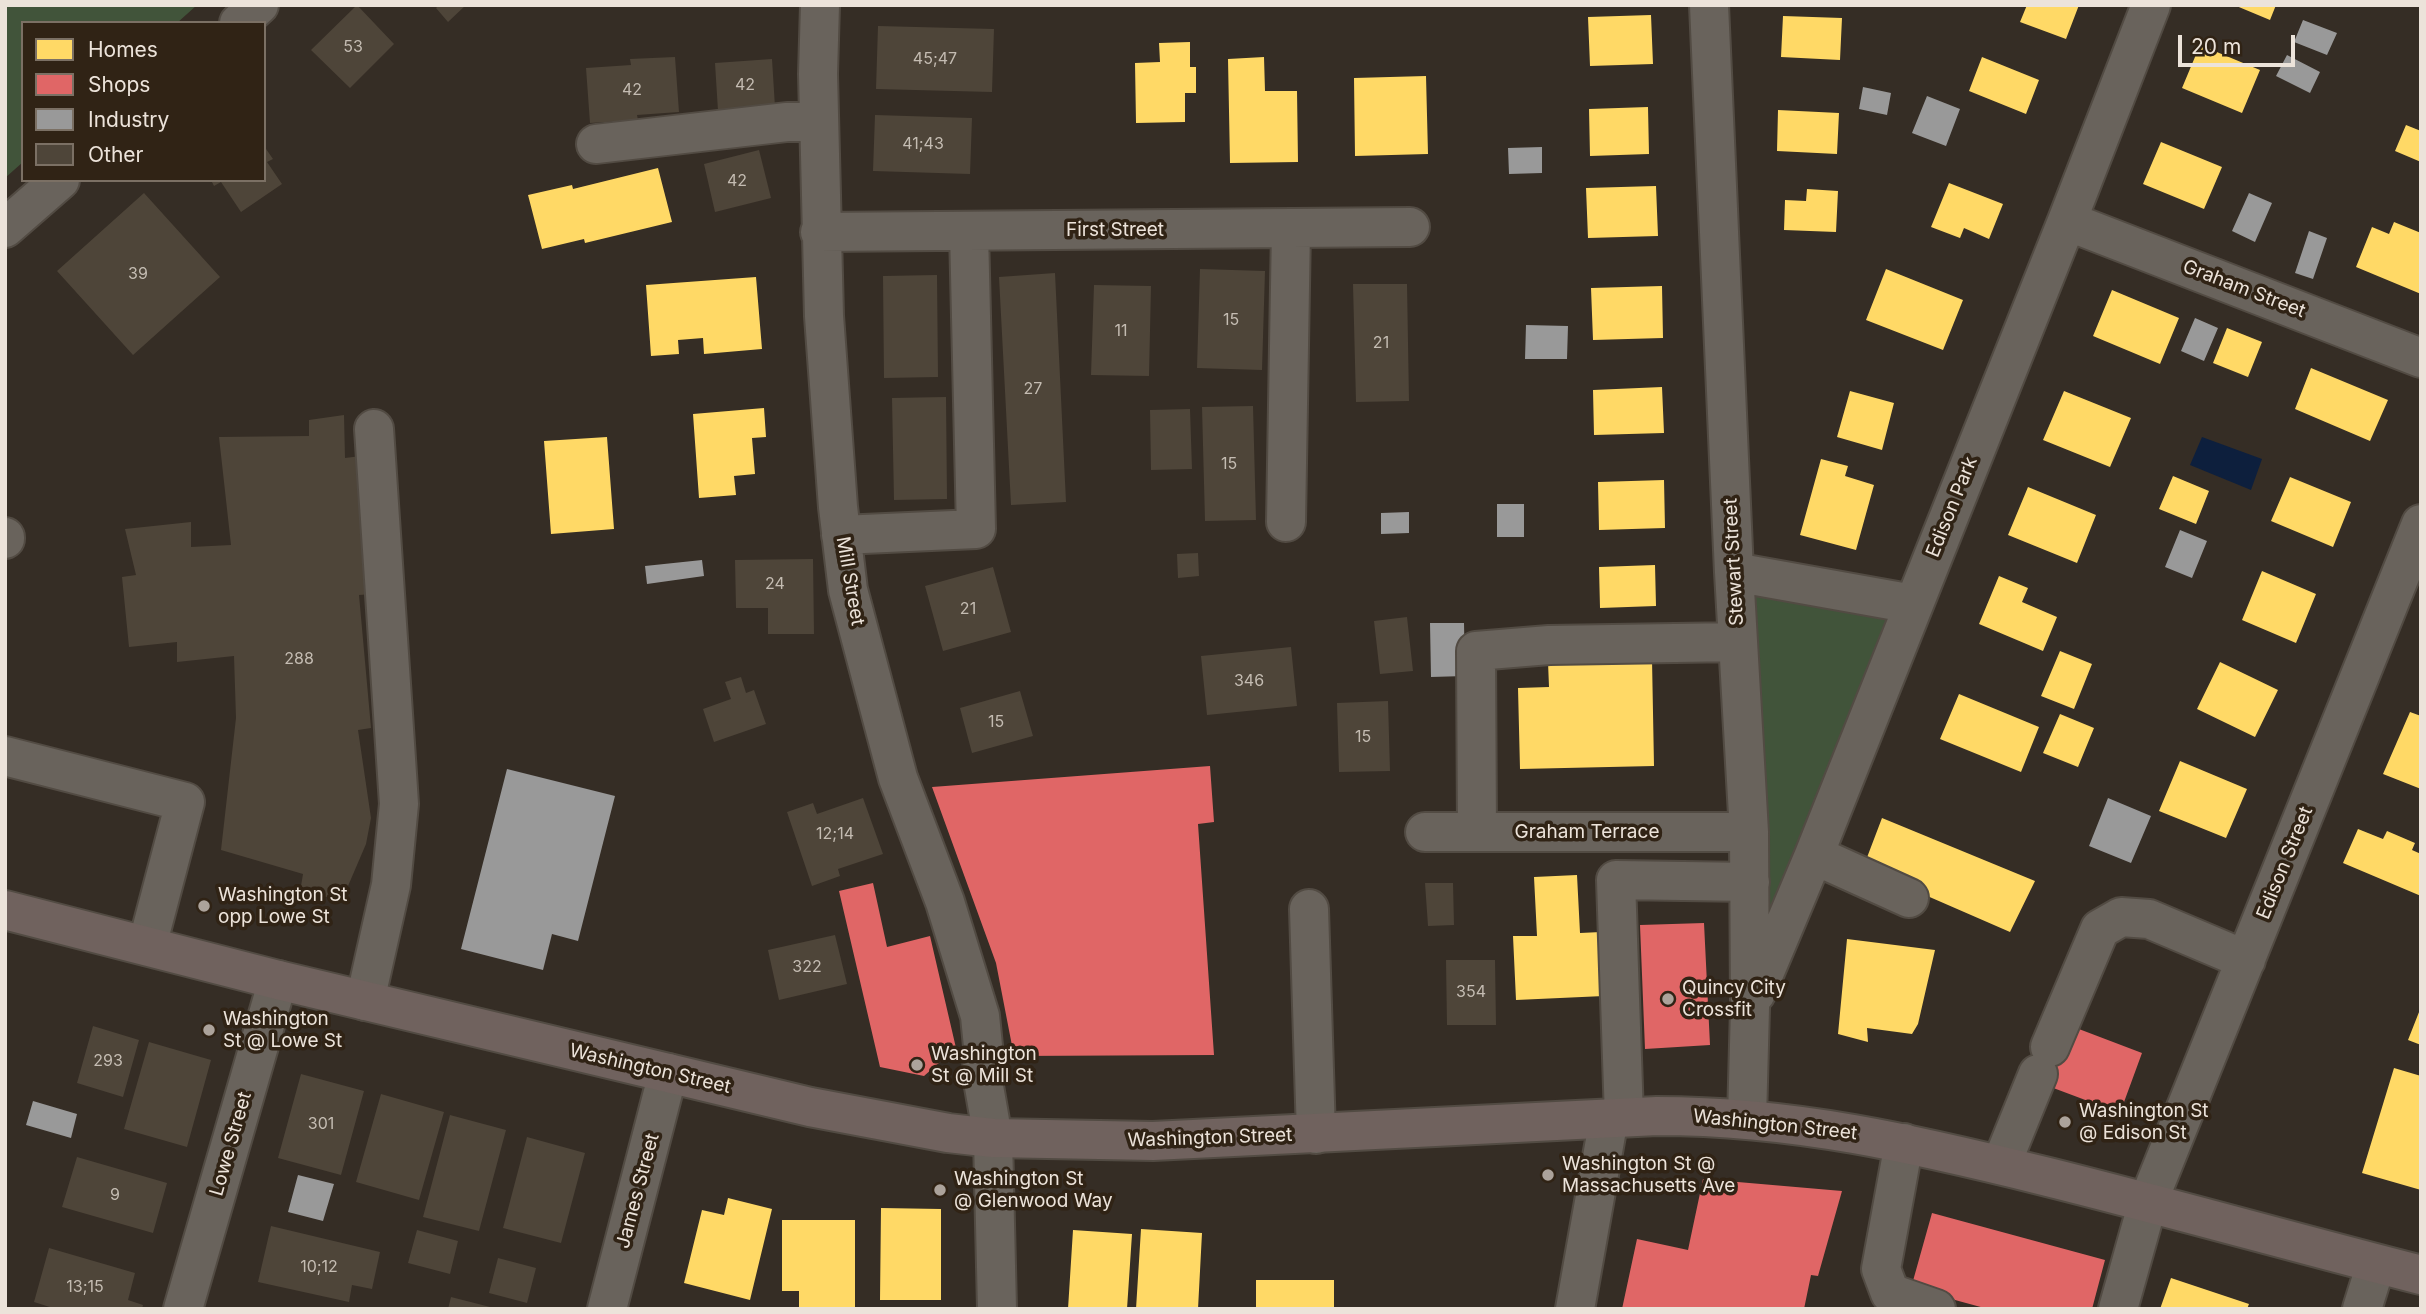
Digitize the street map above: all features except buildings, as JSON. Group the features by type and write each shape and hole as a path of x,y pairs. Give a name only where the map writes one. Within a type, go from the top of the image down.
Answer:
{"main road":[{"name":"Washington Street","path":"5,910 278,980 810,1107 948,1133 993,1138 1153,1141 1617,1118 1690,1116 1747,1119 1837,1129 2001,1165 2421,1276"}],"street":[{"path":"241,21 259,5"},
{"name":"Mill Street","path":"820,5 820,232 824,316 841,536 848,590 898,778 945,902 980,1016 982,1075 993,1138 997,1309"},
{"name":"Stewart Street","path":"1709,5 1734,572 1749,832 1750,1008 1747,1119"},
{"name":"Edison Park","path":"1750,1008 1814,855 2151,5"},
{"path":"596,144 787,122 819,122"},
{"path":"5,228 58,182"},
{"name":"Graham Street","path":"2067,221 2421,358"},
{"name":"First Street","path":"820,232 1410,227"},
{"path":"1286,522 1291,229"},
{"path":"841,536 976,529 969,231"},
{"path":"365,1000 391,885 399,804 374,429"},
{"name":"Edison Street","path":"2118,1309 2148,1202 2421,524"},
{"path":"1734,572 1913,604"},
{"path":"1477,832 1476,651 1549,645 1738,642"},
{"path":"5,756 185,802 147,946"},
{"name":"Graham Terrace","path":"1425,832 1749,832"},
{"path":"1575,1309 1617,1118 1615,832"},
{"path":"1814,855 1909,898"},
{"path":"1616,880 1750,881"},
{"path":"1309,909 1316,1134"},
{"path":"2001,1165 2100,929 2121,917 2149,919 2246,960"},
{"name":"Lowe Street","path":"183,1309 278,980"},
{"name":"James Street","path":"607,1309 668,1073"},
{"path":"1904,1143 1881,1269 1890,1293 1936,1309"},
{"path":"2362,1309 2376,1264"}],"green space":[{"path":"5,5 197,5 179,21 21,21 21,164 5,178"},
{"path":"1749,595 1897,617 1766,922"}],"water":[{"path":"2202,437 2262,459 2251,490 2190,465"}],"place":[{"name":"Washington St opp Lowe St","path":"204,906"},
{"name":"Quincy City Crossfit","path":"1668,999"},
{"name":"Washington St @ Lowe St","path":"209,1030"},
{"name":"Washington St @ Mill St","path":"917,1065"},
{"name":"Washington St @ Edison St","path":"2065,1122"},
{"name":"Washington St @ Massachusetts Ave","path":"1548,1175"},
{"name":"Washington St @ Glenwood Way","path":"940,1190"}]}
